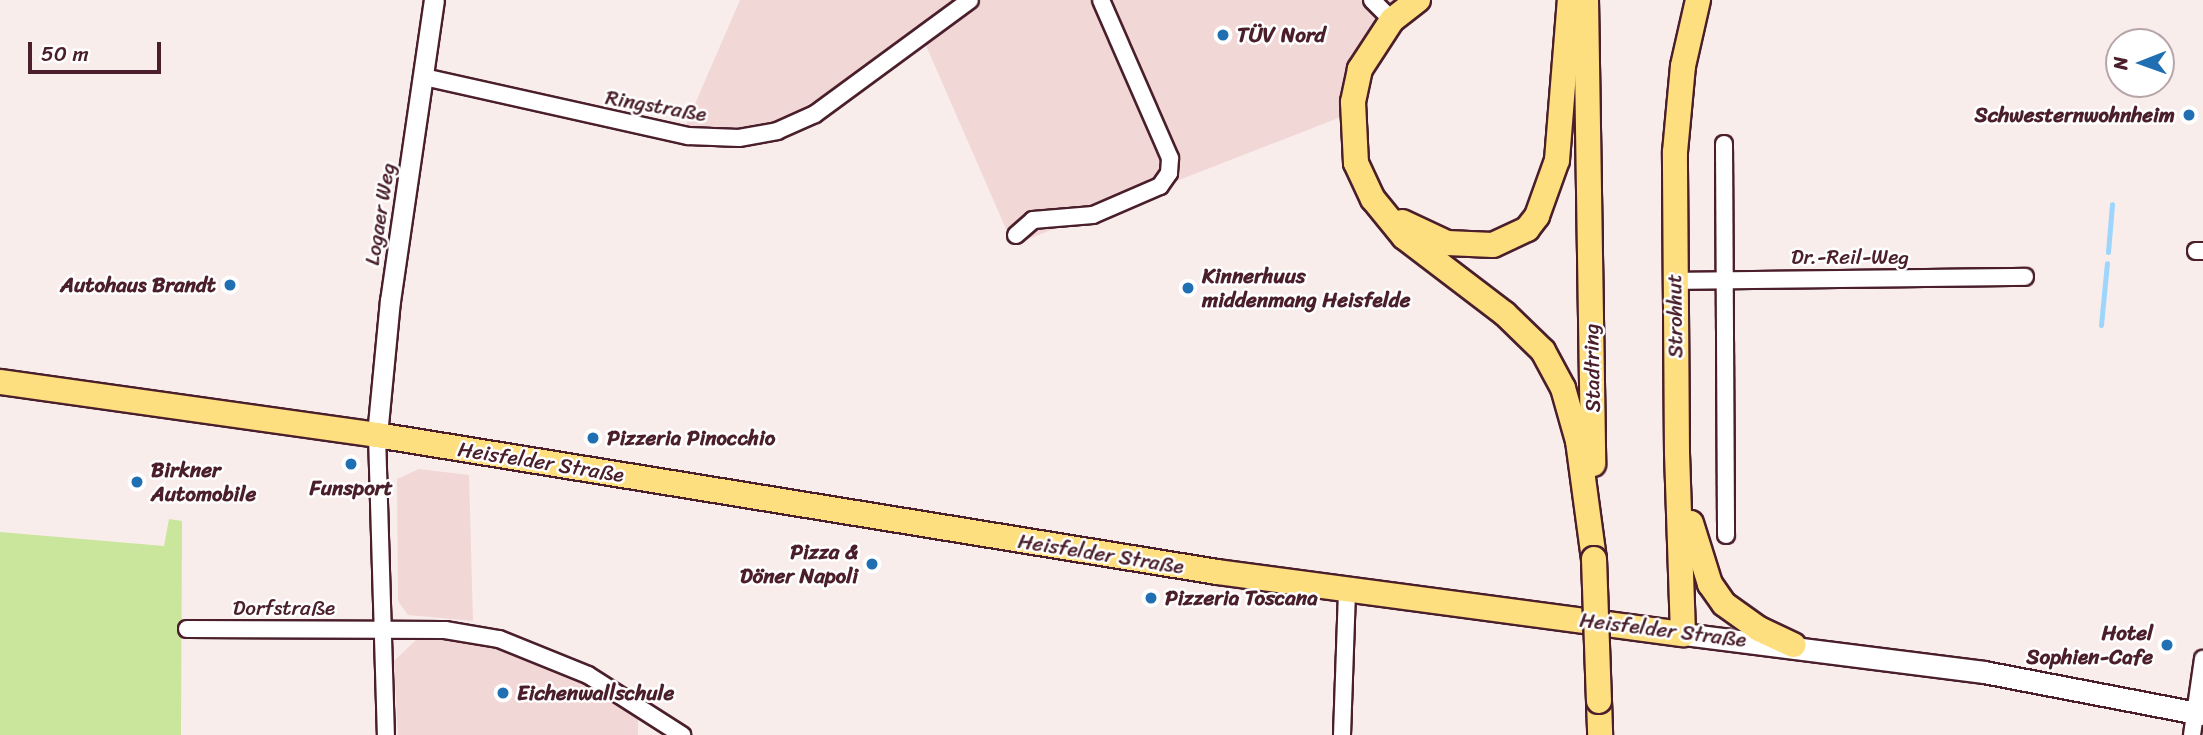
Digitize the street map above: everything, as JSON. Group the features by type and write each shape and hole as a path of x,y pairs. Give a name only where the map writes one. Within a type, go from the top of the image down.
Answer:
{"main road":[{"path":"1418,0 1392,20 1360,69 1353,102 1356,163 1373,199 1404,237 1505,314 1543,351 1563,388 1578,441 1594,559"},
{"path":"1373,199 1423,235 1447,243 1493,245 1527,229 1548,195 1576,63 1570,0"},
{"name":"Stadtring","path":"1586,0 1576,63 1600,735"},
{"name":"Strohhut","path":"1684,634 1677,453 1675,281 1678,110 1698,0"},
{"name":"Heisfelder Straße","path":"0,382 377,435 1347,591 1684,634 1794,645 1984,672 2198,712"},
{"path":"1677,453 1698,554 1710,584 1740,617 1794,645"}],"street":[{"name":"Logaer Weg","path":"377,435 390,301 434,0"},
{"name":"Ringstraße","path":"424,77 688,136 739,138 777,131 815,114 970,0"},
{"path":"1016,235 1033,219 1093,215 1160,186 1168,173 1170,158 1101,0"},
{"path":"1372,0 1392,20"},
{"path":"1724,144 1726,535"},
{"name":"Dr.-Reil-Weg","path":"1675,281 1723,278 2025,277"},
{"path":"377,435 386,735"},
{"path":"1342,735 1347,591"},
{"name":"Dorfstraße","path":"187,629 445,630 499,639 536,652 629,698 682,735"},
{"path":"2192,735 2198,712 2203,659"}],"shaded area":[{"path":"740,0 1417,0 1392,17 1351,113 1013,245 921,34 780,122 740,131 685,127"},
{"path":"419,469 469,475 473,621 408,615 398,601 397,479"},
{"name":"Eichenwallschule","path":"419,637 499,645 537,657 638,710 638,735 398,735 394,661"}],"green space":[{"path":"169,519 182,521 181,735 0,735 0,532 164,546"}],"waterway":[{"path":"2108,252 2112,204"},
{"path":"2101,325 2107,263"}],"place":[{"name":"TÜV Nord","path":"1223,35"},
{"name":"Schwesternwohnheim","path":"2189,115"},
{"name":"Autohaus Brandt","path":"230,285"},
{"name":"Kinnerhuus middenmang Heisfelde","path":"1188,288"},
{"name":"Pizzeria Pinocchio","path":"593,438"},
{"name":"Funsport","path":"351,464"},
{"name":"Birkner Automobile","path":"137,482"},
{"name":"Pizza & Döner Napoli","path":"872,564"},
{"name":"Pizzeria Toscana","path":"1151,598"},
{"name":"Hotel Sophien-Cafe","path":"2167,645"},
{"name":"Eichenwallschule","path":"503,693"}]}
